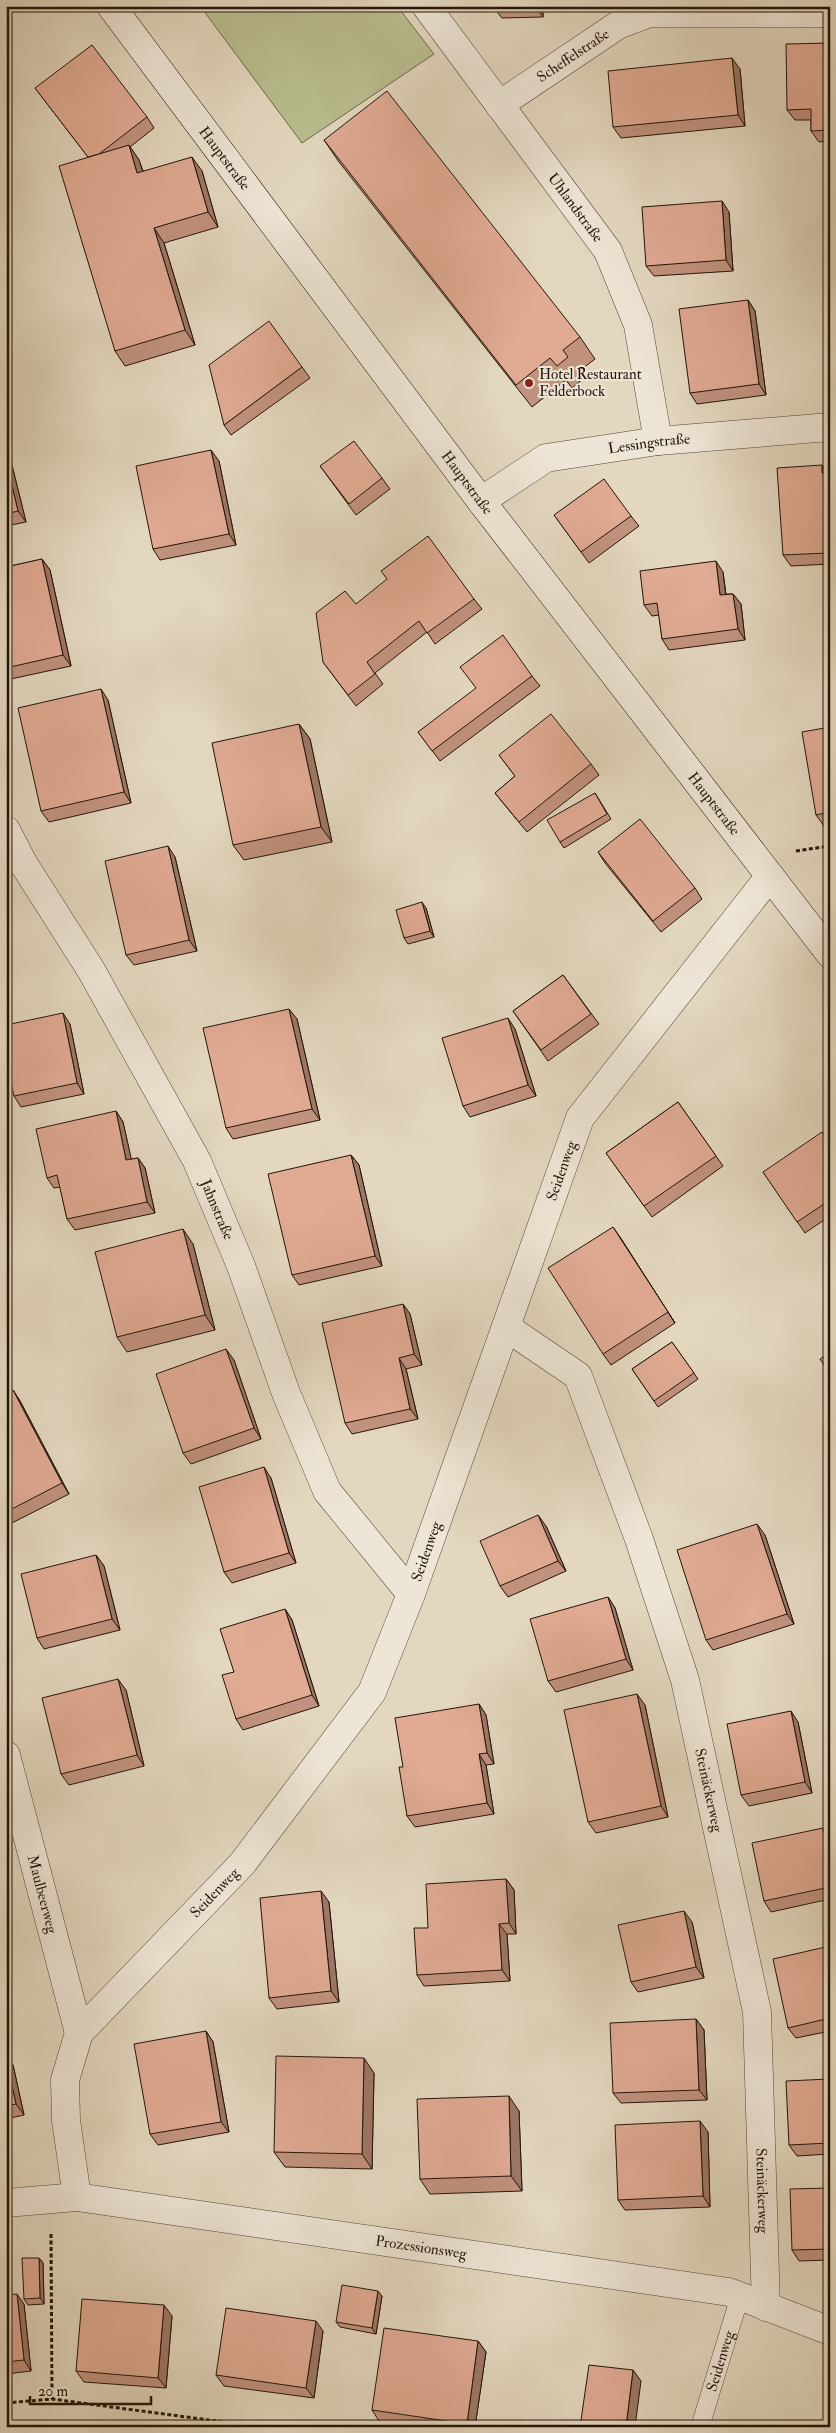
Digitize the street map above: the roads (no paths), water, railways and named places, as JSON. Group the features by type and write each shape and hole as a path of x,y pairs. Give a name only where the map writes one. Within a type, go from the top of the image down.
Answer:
{"street":[{"name":"Hauptstraße","path":"111,6 481,501 830,954"},
{"name":"Uhlandstraße","path":"426,6 608,251 638,325 658,441"},
{"name":"Scheffelstraße","path":"498,105 618,25 650,14 830,13"},
{"name":"Lessingstraße","path":"481,501 546,458 658,441 830,427"},
{"name":"Jahnstraße","path":"6,830 23,863 91,970 197,1161 241,1266 286,1393 327,1491 411,1594"},
{"name":"Seidenweg","path":"77,2197 66,2120 65,2080 79,2033 242,1864 372,1692 411,1594 580,1118 770,876"},
{"name":"Steinäckerweg","path":"506,1327 578,1376 639,1539 685,1680 757,2012 766,2307"},
{"name":"Maulbeerweg","path":"6,1755 79,2033"},
{"name":"Prozessionsweg","path":"6,2203 77,2197 719,2291 740,2296 830,2331"}],"lane":[{"name":"Seidenweg","path":"700,2427 740,2296"}],"place":[{"name":"Hotel Restaurant Felderbock","path":"529,383"}]}
